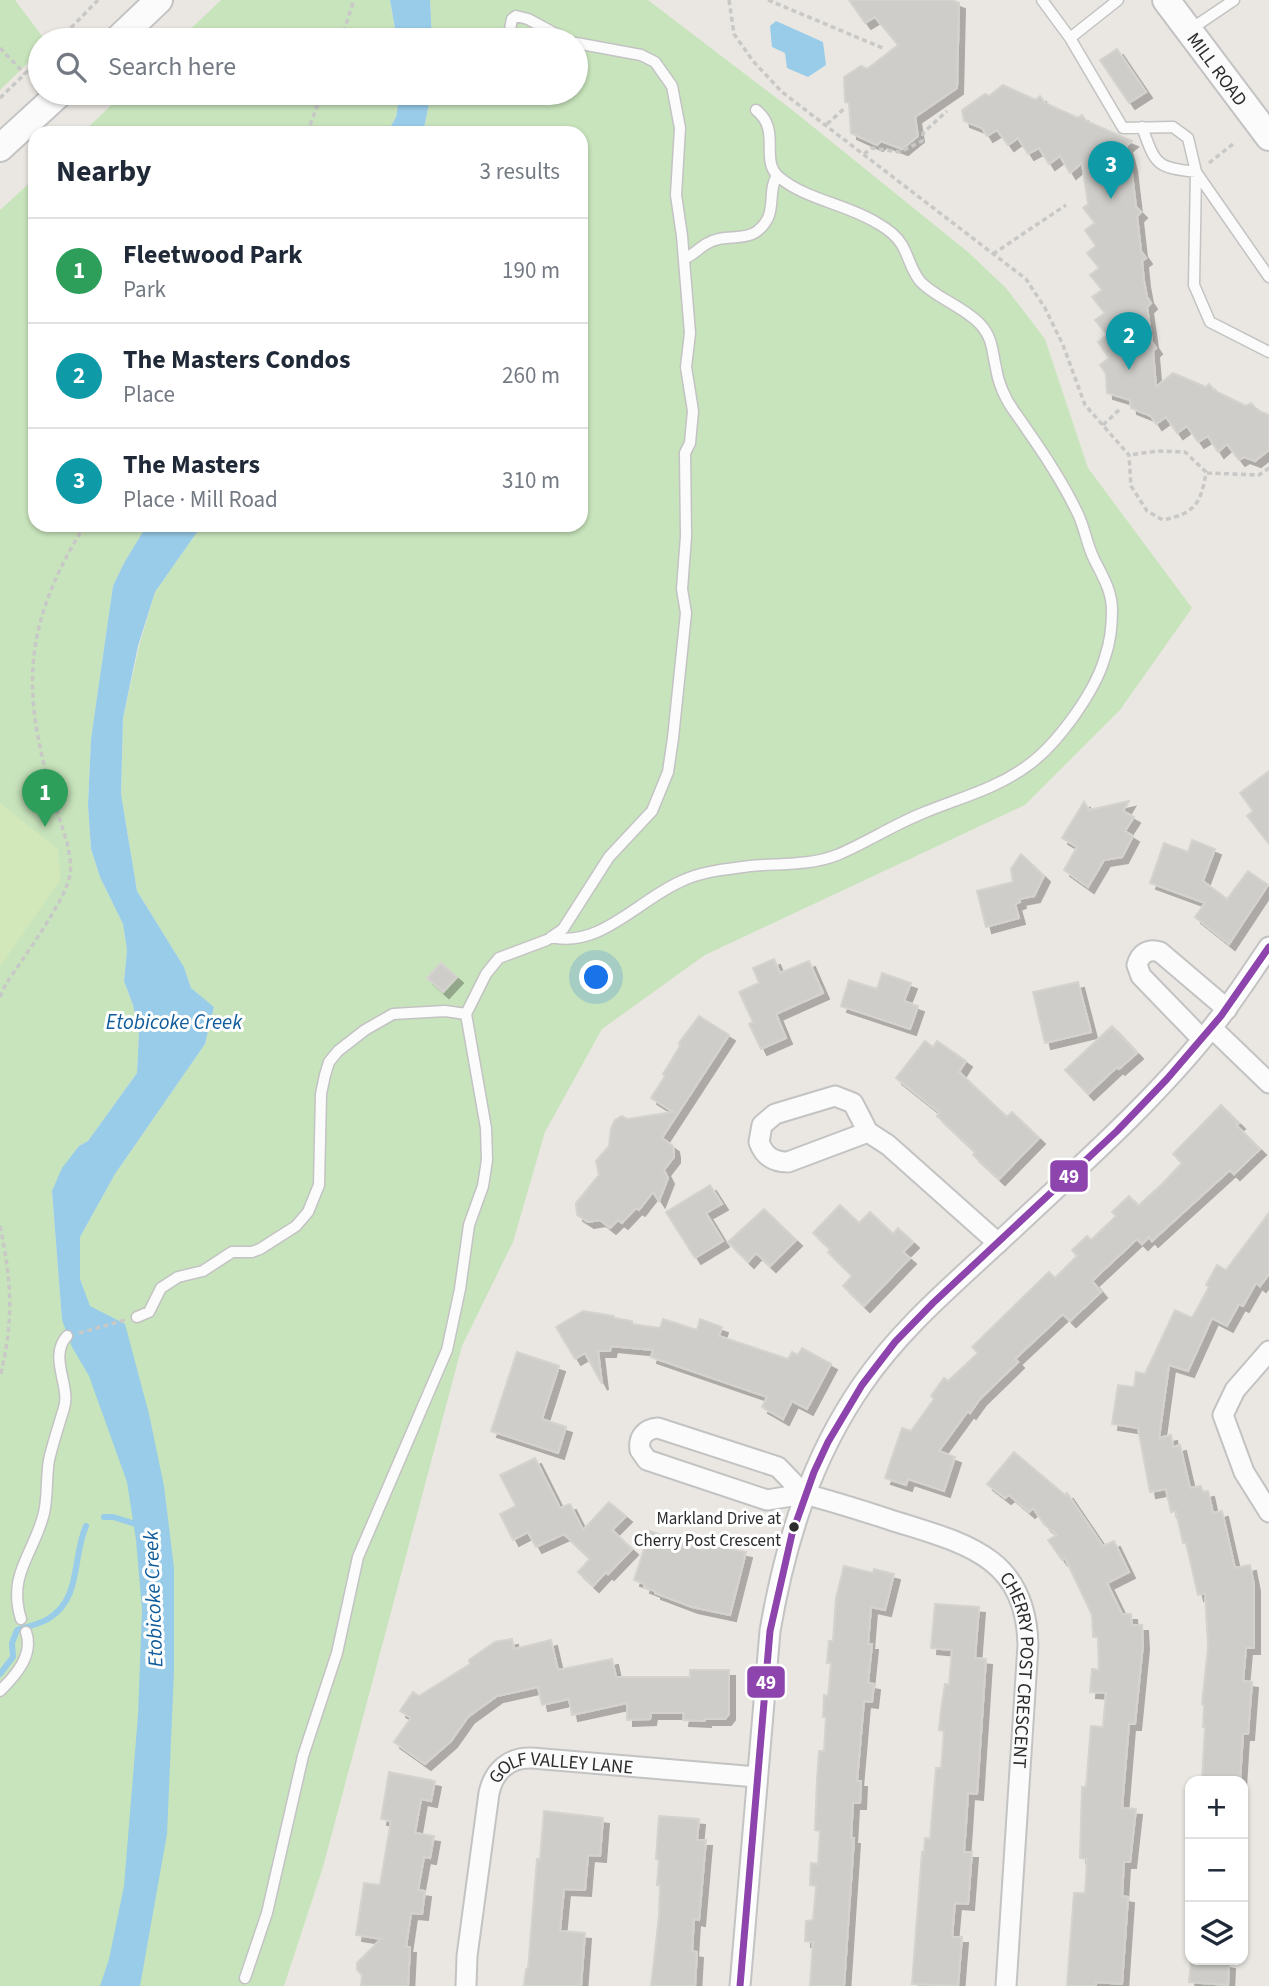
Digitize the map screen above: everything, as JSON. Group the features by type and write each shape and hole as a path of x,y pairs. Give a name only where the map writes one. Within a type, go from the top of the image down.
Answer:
{"street":[{"path":"130,28 159,0"},
{"name":"MILL ROAD","path":"1166,0 1269,137"},
{"path":"0,148 47,105"},
{"path":"740,1986 772,1619 784,1563 804,1494 830,1437 882,1358 924,1311 1134,1114 1207,1034 1269,947"},
{"path":"1227,1009 1160,952 1151,951 1140,957 1138,972 1207,1034 1269,1083"},
{"path":"868,1132 788,1162 775,1161 768,1156 759,1137 765,1121 775,1114 835,1096 853,1103 868,1132 888,1145 998,1243"},
{"path":"1269,1351 1235,1390 1223,1415 1244,1472 1269,1512"},
{"path":"662,1428 778,1467 804,1494 767,1500 657,1464 641,1454 640,1438 649,1429 662,1428"},
{"name":"CHERRY POST CRESCENT","path":"804,1494 948,1538 977,1550 1008,1579 1020,1598 1027,1620 1028,1645 1006,1986"},
{"name":"GOLF VALLEY LANE","path":"466,1986 467,1956 489,1793 494,1778 504,1766 525,1758 757,1777"}],"lane":[{"path":"1042,0 1070,38 1123,128 1173,127 1188,138 1196,172 1194,285 1210,322 1269,352"},
{"path":"1070,38 1118,0"},
{"path":"1189,30 1234,0"},
{"path":"510,28 512,19 516,16 545,28"},
{"path":"244,1983 267,1913 303,1756 337,1653 358,1557 447,1350 460,1289 469,1225 483,1186 486,1160 486,1128 466,1014 485,974 499,958 551,937 563,929 609,858 652,811 668,772 686,613 682,589 686,536 685,453 693,428 686,367 690,333 676,195 680,128 672,86 654,62 641,55 588,45"},
{"path":"551,937 565,941 583,937 621,918 684,879 725,870 812,862 837,855 924,813 970,797 1026,767 1046,750 1080,705 1105,656 1112,610 1107,584 1093,557 1087,536 1067,491 1007,399 996,372 993,343 988,333 979,322 958,306 922,284 912,270 902,244 891,233 865,216 817,198 777,176 770,161 771,130 756,110"},
{"path":"1142,127 1154,157 1167,169 1196,172 1269,277"},
{"path":"684,259 695,255 707,243 754,234 772,208 773,182 777,176"},
{"path":"137,1317 149,1312 161,1288 178,1276 203,1271 232,1252 252,1252 260,1249 296,1226 308,1212 319,1185 321,1094 329,1062 338,1051 365,1030 393,1014 444,1011 466,1014"},
{"path":"21,1619 15,1594 18,1578 45,1509 49,1461 65,1405 66,1393 60,1364 63,1340 67,1336"},
{"path":"0,1691 14,1677 29,1649 26,1632"}],"path":[{"path":"71,28 98,0"},
{"path":"345,28 354,0"},
{"path":"729,0 734,34 753,61 782,92 1027,279 1063,345 1085,405 1129,455 1131,485 1147,511 1163,520 1185,516 1202,496 1206,472"},
{"path":"768,0 885,49"},
{"path":"0,48 25,74"},
{"path":"0,98 28,71"},
{"path":"310,126 318,105"},
{"path":"826,124 846,107"},
{"path":"864,154 872,148 900,152 922,141 923,133 947,111"},
{"path":"1216,158 1233,144"},
{"path":"993,254 1066,205"},
{"path":"1103,425 1120,409"},
{"path":"1129,455 1158,451 1185,452 1206,472 1259,475 1269,468"},
{"path":"0,997 56,906 70,877 69,849 40,751 35,724 32,670 34,643 44,606 60,569 81,532"},
{"path":"0,1226 11,1286 11,1319 0,1377"},
{"path":"67,1336 137,1317"}],"green space":[{"path":"0,0 15,0 36,28 28,28 28,63 0,90"},
{"path":"221,0 390,0 395,28 192,28"},
{"path":"430,0 648,0 791,109 968,252 1006,288 1045,339 1088,468 1192,608 1120,710 1025,805 705,955 602,1029 545,1132 513,1242 462,1346 323,1867 284,1986 0,1986 0,210 28,184 28,532 143,532 113,586 91,739 88,805 91,850 100,877 123,924 127,950 124,981 139,1033 137,1073 88,1141 79,1146 52,1191 62,1320 89,1306 80,1279 80,1237 115,1174 205,1044 214,1008 191,988 184,967 137,891 121,794 123,718 139,646 155,592 197,532 588,532 588,126 424,126 429,105 588,105 588,28 431,28"},
{"path":"111,105 398,105 391,126 89,126"},
{"path":"0,803 58,849 60,880 0,967"}],"water":[{"path":"390,0 430,0 431,28 395,28"},
{"path":"776,21 823,42 826,65 808,77 787,68 785,53 772,47 770,26"},
{"path":"398,105 429,105 424,126 391,126"},
{"name":"Etobicoke Creek","path":"143,532 197,532 155,592 138,646 123,718 121,794 137,891 184,967 191,988 214,1007 205,1044 115,1174 80,1237 80,1279 90,1306 125,1324 149,1414 164,1486 174,1568 174,1671 167,1834 140,1986 100,1986 109,1959 124,1886 138,1715 142,1609 136,1540 127,1482 89,1376 72,1347 62,1320 52,1191 62,1168 79,1146 88,1141 137,1073 139,1033 124,981 127,950 123,924 100,877 91,849 88,805 91,739 113,586"}],"building":[{"path":"849,0 951,0 959,3 957,88 915,117 918,136 902,149 881,141 877,145 851,133 849,103 845,102 844,77 861,66 867,69 898,45 875,17 865,23"},
{"path":"1117,49 1146,92 1129,103 1100,60"},
{"path":"1003,85 1036,100 1040,96 1045,103 1078,118 1082,115 1086,121 1132,141 1126,146 1136,207 1141,212 1137,216 1141,251 1146,258 1142,261 1147,297 1151,303 1147,307 1152,342 1156,348 1153,351 1156,387 1173,373 1206,387 1209,384 1215,391 1246,406 1251,403 1257,410 1269,415 1269,450 1255,461 1244,457 1239,460 1227,444 1218,452 1208,436 1198,442 1187,426 1177,433 1166,417 1156,424 1151,416 1131,408 1130,400 1107,393 1106,374 1100,365 1109,358 1098,342 1107,335 1095,320 1105,313 1092,297 1102,290 1090,275 1099,268 1087,253 1096,246 1085,230 1095,223 1083,208 1088,204 1082,163 1070,173 1060,156 1049,164 1039,148 1028,154 1018,138 1008,145 997,130 987,136 982,128 964,121 962,110 985,94 989,96"},
{"path":"1269,771 1269,844 1247,816 1253,811 1240,793"},
{"path":"1129,801 1123,811 1134,817 1125,831 1133,836 1122,857 1104,860 1088,887 1064,870 1077,847 1062,838 1084,802 1089,810"},
{"path":"1192,840 1215,849 1203,881 1227,899 1248,871 1268,885 1229,944 1195,917 1205,903 1150,883 1164,843 1188,852"},
{"path":"1021,854 1044,876 1034,896 1019,899 1020,902 1015,904 1019,918 986,927 977,891 1013,882 1011,869"},
{"path":"774,959 780,973 809,961 823,993 776,1014 786,1038 761,1049 749,1024 753,1022 739,992 759,983 753,968"},
{"path":"441,963 457,977 443,992 427,978"},
{"path":"882,973 911,983 904,1001 918,1006 910,1029 841,1006 849,980 877,989"},
{"path":"1078,982 1091,1032 1045,1043 1033,992"},
{"path":"699,1016 729,1035 662,1138 673,1146 674,1157 664,1170 668,1178 659,1201 653,1192 639,1210 636,1208 622,1223 618,1220 610,1228 600,1220 588,1222 577,1215 576,1203 599,1175 596,1161 609,1146 615,1120 622,1116 627,1119 673,1112 651,1098 665,1076 663,1074 680,1046 679,1043"},
{"path":"1112,1026 1137,1053 1088,1094 1065,1070"},
{"path":"925,1041 933,1047 937,1041 966,1061 959,1072 1007,1117 1012,1112 1039,1138 999,1179 937,1116 940,1113 896,1078"},
{"path":"1221,1105 1260,1149 1234,1174 1230,1170 1152,1241 1149,1237 1142,1244 1137,1239 1092,1281 1101,1292 1070,1321 1063,1314 1015,1359 1018,1362 980,1399 970,1413 968,1411 939,1451 955,1457 944,1491 908,1479 906,1485 885,1478 902,1428 911,1431 934,1399 931,1396 944,1378 948,1381 978,1353 972,1347 1049,1272 1055,1278 1077,1256 1072,1250 1087,1236 1091,1240 1116,1216 1112,1212 1129,1196 1138,1206 1162,1184 1182,1163 1173,1154"},
{"path":"710,1185 722,1204 706,1213 723,1241 695,1258 666,1212"},
{"path":"840,1205 859,1223 870,1212 893,1234 898,1228 913,1242 903,1252 910,1258 864,1306 843,1286 852,1276 813,1233"},
{"path":"764,1209 796,1240 770,1266 756,1253 748,1262 728,1242"},
{"path":"1269,1213 1269,1274 1260,1286 1256,1283 1243,1306 1239,1304 1227,1326 1212,1318 1188,1371 1169,1365 1159,1438 1171,1435 1173,1447 1180,1445 1190,1488 1201,1486 1203,1492 1208,1491 1213,1513 1222,1511 1235,1568 1250,1565 1254,1585 1254,1648 1246,1648 1243,1681 1252,1682 1248,1734 1243,1734 1240,1776 1202,1776 1205,1727 1202,1704 1208,1647 1205,1593 1198,1595 1186,1543 1183,1543 1176,1511 1171,1512 1166,1489 1150,1492 1138,1428 1112,1424 1118,1385 1134,1387 1136,1372 1145,1374 1175,1310 1192,1318 1209,1287 1206,1285 1217,1265 1226,1270"},
{"path":"583,1311 614,1316 632,1321 632,1324 660,1328 663,1319 697,1330 700,1319 722,1327 719,1336 788,1359 792,1352 798,1355 802,1348 831,1364 807,1409 792,1401 783,1419 762,1407 767,1397 651,1357 653,1350 611,1346 610,1351 598,1351 602,1384 585,1353 575,1359 556,1327"},
{"path":"517,1352 559,1366 542,1419 566,1427 558,1453 491,1431"},
{"path":"1014,1452 1065,1495 1067,1493 1103,1546 1114,1541 1129,1572 1107,1583 1122,1614 1131,1614 1132,1625 1142,1625 1143,1644 1135,1724 1129,1724 1122,1808 1136,1809 1130,1862 1124,1862 1122,1896 1128,1897 1122,1984 1096,1982 1096,1986 1067,1986 1074,1893 1085,1893 1087,1859 1080,1858 1082,1787 1086,1787 1091,1726 1103,1727 1106,1693 1090,1692 1092,1669 1099,1670 1098,1637 1093,1637 1092,1615 1065,1558 1062,1560 1048,1540 1057,1535 1044,1524 1033,1508 1029,1512 1009,1495 1005,1498 987,1484"},
{"path":"535,1458 560,1508 570,1504 583,1530 609,1502 626,1516 612,1530 632,1549 593,1586 578,1572 590,1559 564,1534 536,1547 528,1532 513,1540 500,1514 516,1506 500,1475"},
{"path":"650,1531 704,1551 705,1544 746,1552 730,1615 692,1607 655,1593 644,1587 645,1584 634,1580"},
{"path":"844,1566 873,1573 874,1569 894,1574 885,1610 871,1607 868,1644 872,1644 868,1683 874,1684 872,1702 864,1701 857,1781 861,1781 860,1803 853,1803 851,1838 854,1838 844,1986 810,1986 813,1942 805,1941 806,1921 813,1920 816,1886 810,1885 811,1863 818,1864 820,1831 815,1830 819,1751 824,1751 824,1695 828,1696 831,1663 827,1663 829,1641 833,1641 836,1598"},
{"path":"935,1604 979,1607 975,1658 986,1659 977,1794 968,1793 964,1852 972,1852 968,1904 955,1903 952,1937 962,1937 958,1986 912,1984 922,1852 924,1853 925,1838 930,1839 936,1768 941,1768 944,1731 939,1730 945,1684 949,1685 952,1650 931,1648"},
{"path":"512,1639 514,1649 551,1640 558,1670 612,1659 616,1677 690,1677 690,1670 729,1670 729,1714 725,1719 705,1721 683,1720 684,1713 651,1713 650,1719 627,1720 627,1703 572,1715 569,1699 542,1705 538,1687 497,1696 468,1717 451,1741 425,1764 394,1742 411,1718 400,1711 413,1692 419,1696 470,1664 469,1660 495,1642"},
{"path":"389,1772 435,1781 431,1801 421,1799 415,1833 434,1836 430,1858 424,1857 418,1890 425,1891 422,1914 411,1913 406,1947 410,1947 408,1986 361,1986 362,1975 357,1970 357,1963 381,1939 356,1935 364,1883 380,1885 391,1821 381,1819"},
{"path":"544,1811 603,1818 600,1856 588,1855 585,1890 564,1889 560,1931 585,1933 581,1986 524,1986"},
{"path":"659,1816 699,1819 697,1840 706,1840 699,1920 694,1919 692,1951 697,1952 695,1986 651,1986 659,1916 659,1860 656,1859"},
{"path":"1191,1965 1229,1965 1228,1985 1189,1982"}],"waterway":[{"path":"104,1517 139,1525"},
{"path":"0,1674 13,1657 12,1643 17,1630 48,1619 59,1611 66,1600 75,1577 86,1526"}],"transit line":[{"name":"49","path":"740,1986 770,1631 792,1534 814,1472 828,1442 862,1385 895,1342 1117,1131 1167,1079 1221,1016 1269,947"}],"place":[{"name":"The Masters","path":"1111,199"},
{"name":"The Masters Condos","path":"1129,370"},
{"name":"Fleetwood Park","path":"45,827"},
{"name":"Markland Drive at Cherry Post Crescent","path":"794,1527"}]}
